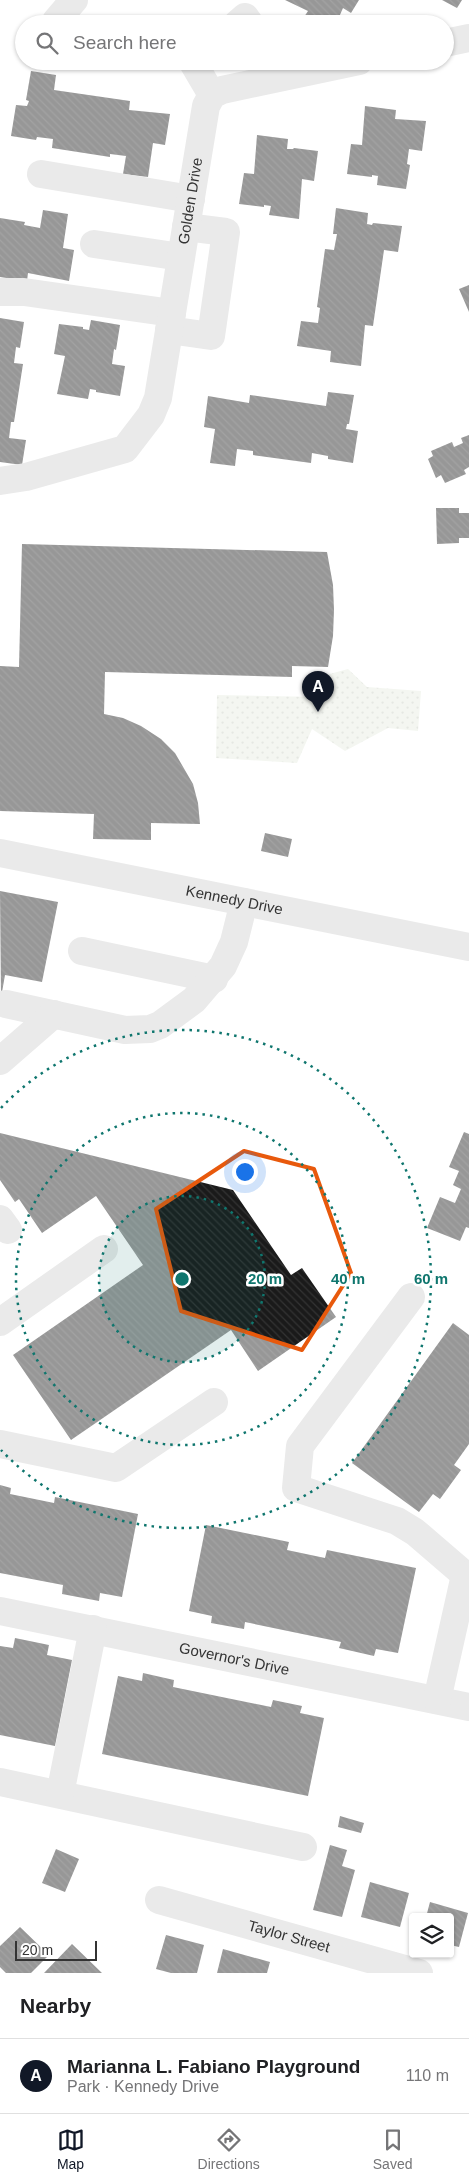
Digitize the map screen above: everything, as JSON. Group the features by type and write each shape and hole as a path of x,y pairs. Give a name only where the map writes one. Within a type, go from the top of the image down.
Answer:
{"street":[{"path":"61,15 74,0"},
{"path":"454,41 469,38"},
{"path":"197,70 212,95 280,70"},
{"name":"Golden Drive","path":"0,481 26,476 125,449 148,420 156,404 206,106 212,95"},
{"path":"41,174 191,199"},
{"path":"0,292 24,292 170,322 210,336 226,232 186,227"},
{"path":"94,244 181,257"},
{"name":"Kennedy Drive","path":"0,854 469,947"},
{"path":"6,1004 125,1030 150,1029 172,1019 214,979 230,954 244,902"},
{"path":"82,951 214,979"},
{"path":"0,1061 54,1014"},
{"path":"0,1322 104,1249"},
{"path":"411,1297 300,1446 296,1488 398,1521 415,1532 467,1574 437,1700"},
{"path":"0,1444 116,1468 214,1402"},
{"name":"Governor's Drive","path":"0,1610 469,1706"},
{"path":"60,1794 93,1629"},
{"path":"0,1782 303,1847"},
{"name":"Taylor Street","path":"159,1900 419,1973"}],"highlighted area":[{"path":"244,1151 314,1169 351,1273 302,1350 181,1311 156,1209"}],"shaded area":[{"path":"348,669 367,687 421,691 418,731 388,728 345,751 312,729 297,763 216,758 217,695 319,697 326,675"}],"building":[{"path":"285,0 359,0 351,13 343,8 340,15 305,15 308,11"},
{"path":"442,0 462,0 457,8"},
{"path":"31,71 56,75 54,90 130,101 129,110 170,114 165,145 153,143 148,177 123,174 126,156 110,154 110,157 52,148 53,139 37,137 36,140 11,136 16,105 27,106 29,101 26,100"},
{"path":"365,106 396,110 395,119 426,121 422,151 409,149 407,164 410,165 406,189 377,185 378,176 347,174 351,144 362,145"},
{"path":"257,135 288,139 287,149 318,151 314,181 302,179 299,219 269,215 271,206 239,204 244,173 254,174"},
{"path":"336,208 368,213 367,224 402,226 398,252 384,250 373,326 365,325 361,366 330,362 331,351 297,346 301,321 318,323 320,308 317,307 325,249 334,250 337,234 333,234"},
{"path":"43,210 68,214 63,248 74,250 69,281 28,273 27,281 0,277 0,218 25,222 24,225 40,228"},
{"path":"469,285 469,312 459,289"},
{"path":"0,318 24,322 20,348 16,347 14,363 23,364 14,422 11,422 9,438 26,440 22,465 0,462"},
{"path":"91,320 120,325 112,364 125,366 120,396 96,392 96,390 90,389 88,399 57,394 65,356 54,354 59,324 83,327 83,329 89,330"},
{"path":"328,392 354,395 349,424 347,424 346,429 358,431 353,463 328,459 328,456 312,453 311,463 253,455 253,451 237,449 235,466 210,463 215,429 204,427 208,396 249,403 250,395 326,406"},
{"path":"469,435 469,467 464,470 466,474 445,483 441,475 436,478 428,459 433,456 431,451 452,442 454,447 463,443 461,438"},
{"path":"436,508 459,508 459,513 469,513 469,538 459,538 459,543 437,544"},
{"path":"22,544 327,552 333,585 334,610 333,636 328,667 292,666 292,677 105,672 104,714 123,718 141,726 161,739 175,753 193,784 198,803 200,824 151,823 151,840 93,839 94,814 0,811 0,666 19,667"},
{"path":"265,833 292,839 288,857 261,851"},
{"path":"0,891 58,902 42,982 5,975 1,998"},
{"path":"464,1132 469,1134 469,1228 466,1227 460,1241 427,1228 440,1197 455,1203 461,1189 453,1185 459,1171 449,1167"},
{"path":"0,1133 233,1190 291,1275 302,1268 336,1317 258,1371 231,1330 71,1440 13,1355 143,1265 96,1196 42,1233 19,1199 15,1202 0,1180"},
{"path":"453,1323 469,1335 469,1444 454,1465 461,1470 440,1499 433,1494 419,1512 352,1463"},
{"path":"0,1485 11,1488 10,1494 54,1503 55,1497 138,1514 122,1597 100,1593 99,1601 62,1594 63,1585 0,1573"},
{"path":"206,1525 289,1542 287,1550 325,1558 327,1550 416,1568 398,1653 376,1649 374,1656 339,1648 341,1642 245,1622 244,1629 211,1623 212,1616 189,1611"},
{"path":"15,1638 49,1645 47,1655 72,1660 55,1746 0,1735 0,1646 13,1648"},
{"path":"143,1673 174,1680 173,1687 271,1707 273,1700 302,1706 300,1713 324,1718 308,1796 102,1754 118,1676 142,1681"},
{"path":"340,1816 364,1823 361,1833 338,1827"},
{"path":"330,1845 347,1850 342,1866 355,1870 342,1917 313,1910"},
{"path":"56,1849 79,1859 65,1892 42,1883"},
{"path":"370,1882 409,1893 400,1927 361,1917"},
{"path":"430,1902 468,1913 459,1947 454,1946 454,1913 427,1913"},
{"path":"20,1927 49,1955 31,1973 6,1973 0,1967 0,1946"},
{"path":"166,1935 204,1945 197,1973 171,1973 156,1969"},
{"path":"72,1944 102,1973 44,1973"},
{"path":"223,1949 270,1962 267,1973 217,1973"}],"place":[{"name":"Marianna L. Fabiano Playground","path":"318,712"}]}
